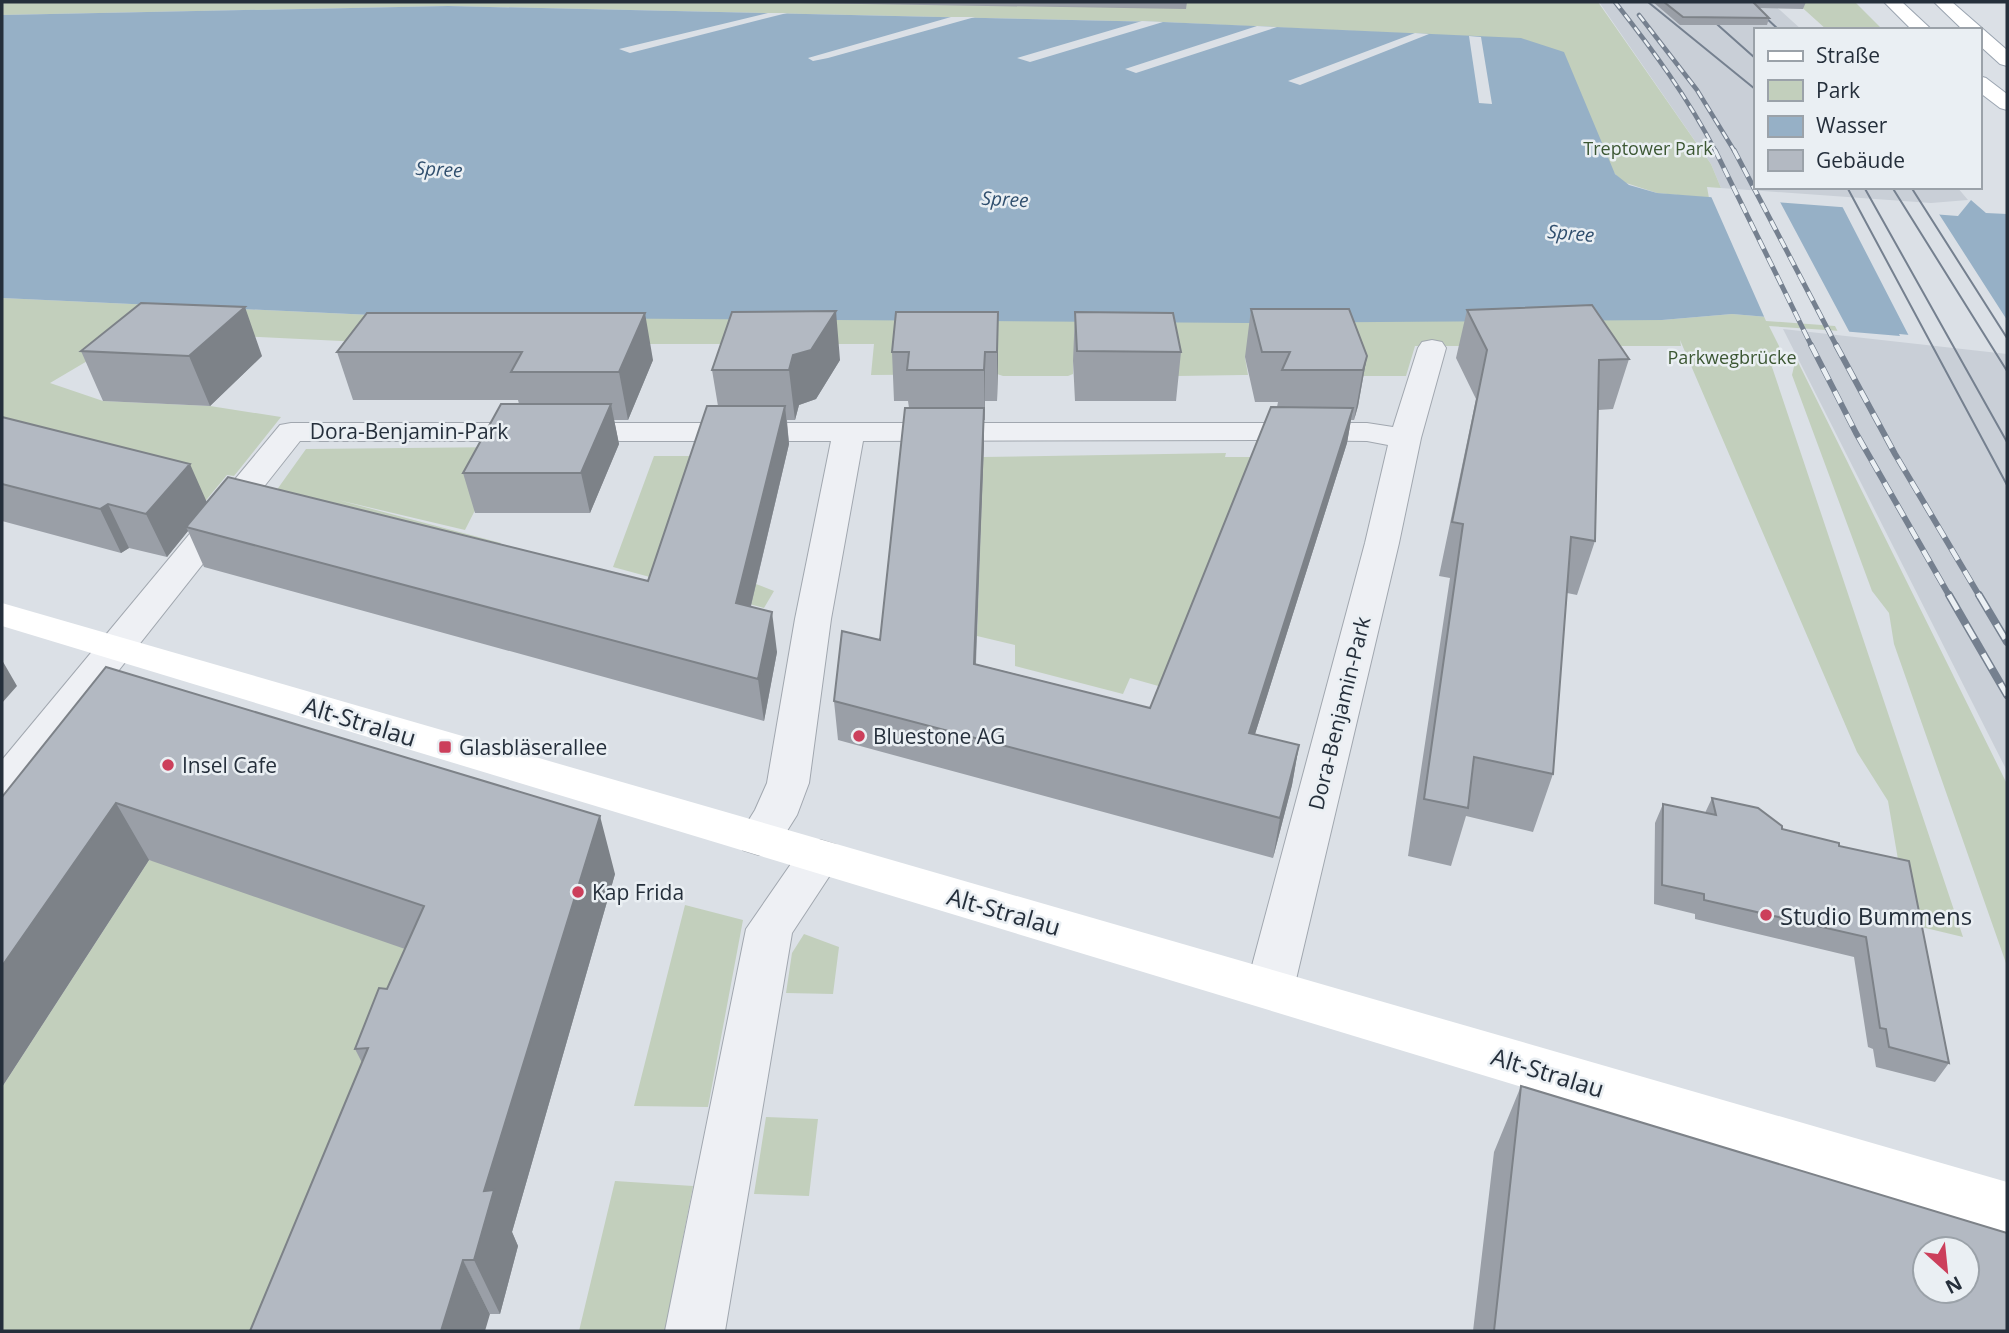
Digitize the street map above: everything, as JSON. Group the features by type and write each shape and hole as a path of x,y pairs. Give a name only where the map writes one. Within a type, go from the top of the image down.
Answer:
{"street":[{"path":"1892,2 1921,28"},
{"path":"1942,2 1972,28"},
{"path":"1981,37 2007,60"},
{"path":"1992,93 2007,124"},
{"name":"Dora-Benjamin-Park","path":"1270,988 1382,542 1405,438 1432,348"},
{"path":"759,839 775,815 788,783 813,619 849,430"},
{"name":"Dora-Benjamin-Park","path":"114,648 291,432 1367,432 1405,438"},
{"name":"Alt-Stralau","path":"2,614 2007,1208"},
{"path":"2,788 114,648"},
{"path":"695,1331 769,929 820,857"}],"shaded area":[{"path":"1599,2 1771,2 1800,28 1754,28 1754,189 1959,189 1968,200 1931,203 1721,188 1711,164"},
{"path":"1783,329 2007,354 2007,771"}],"green space":[{"name":"Treptower Park","path":"2,2 1598,2 1711,164 1721,188 1707,187 1709,198 1657,193 1623,182 1481,37 1163,22 448,6 2,15"},
{"path":"1796,2 1855,2 1881,28 1825,28"},
{"path":"2,298 415,317 1662,320 1732,314 1838,323 1841,331 1769,326 1779,346 1781,357 1772,367 1963,937 1909,924 1888,801 1857,752 1680,340 1681,346 1415,346 1406,376 1353,376 1258,357 1245,357 1248,375 1178,376 1073,361 1073,374 1068,376 1003,376 871,375 874,344 403,344 138,331 50,383 103,401 210,406 281,417 234,476 227,475 202,505 2,433"},
{"path":"1796,358 2007,784 2007,966 1894,644 1889,613 1872,591 1792,375"},
{"path":"507,447 465,530 338,500 501,543 468,573 256,519 306,449"},
{"path":"1226,453 1225,457 1261,457 1169,689 1130,678 1123,694 1015,666 1015,645 977,636 983,457"},
{"path":"654,456 709,456 756,584 774,591 764,608 613,567"},
{"path":"149,860 461,921 308,1331 2,1331 2,1087"},
{"path":"685,905 743,920 708,1107 634,1106"},
{"path":"804,934 839,947 833,994 786,993 792,953"},
{"path":"766,1117 818,1119 809,1196 754,1194"},
{"path":"615,1181 693,1186 665,1331 579,1331"}],"water":[{"name":"Spree","path":"448,6 1163,22 1521,38 1564,52 1615,174 1629,185 1657,193 1958,216 1971,200 1986,213 2007,214 2007,344 1841,331 1838,323 1732,314 1662,320 1246,323 415,317 2,298 2,15"}],"pier":[{"path":"768,13 787,13 630,53 619,49"},
{"path":"951,17 975,17 828,58 813,61 808,58"},
{"path":"1142,21 1163,22 1030,62 1017,58"},
{"path":"1257,26 1277,27 1136,73 1125,69"},
{"path":"1415,33 1429,34 1300,85 1288,81"},
{"path":"1469,36 1481,37 1492,104 1479,103"},
{"name":"Parkwegbrücke","path":"1710,194 1779,200 1851,335 1839,334 1835,326 1766,321"},
{"path":"1841,204 1937,211 2007,320 2007,347 1910,338"}],"building":[{"path":"1664,2 1753,2 1769,18 1683,17"},
{"path":"141,303 245,307 189,356 81,351"},
{"path":"1592,305 1629,359 1599,360 1595,541 1571,537 1553,774 1474,757 1468,808 1424,799 1463,524 1452,522 1487,350 1467,310"},
{"path":"1251,309 1349,309 1367,356 1363,370 1282,370 1290,352 1262,352"},
{"path":"836,311 811,350 793,355 789,370 712,370 732,312"},
{"path":"896,312 998,312 997,352 985,352 984,370 907,370 909,352 892,352"},
{"path":"1075,312 1173,313 1181,352 1077,351"},
{"path":"367,313 645,313 619,372 511,372 522,352 337,352"},
{"path":"501,404 611,404 581,473 463,473"},
{"path":"707,406 785,406 736,603 772,612 758,679 186,527 228,477 648,581"},
{"path":"1271,407 1353,408 1249,733 1299,745 1280,818 834,701 842,631 880,640 905,408 984,408 974,664 1150,708"},
{"path":"2,417 190,464 146,514 108,504 100,509 2,484"},
{"path":"106,667 600,816 484,1191 494,1190 474,1260 463,1260 441,1331 250,1331 368,1048 355,1049 379,988 387,989 424,906 116,803 2,966 2,797"},
{"path":"1712,798 1758,808 1782,826 1782,829 1839,843 1839,846 1909,861 1949,1063 1889,1047 1886,1029 1880,1028 1866,937 1704,900 1704,894 1662,885 1663,804 1716,815"},
{"path":"1521,1086 2007,1233 2007,1331 1494,1331"}],"tram line":[{"path":"1648,2 1754,88"},
{"path":"1692,2 1754,57"},
{"path":"1749,2 1777,28"},
{"path":"1848,189 2007,485"},
{"path":"1865,189 2007,442"},
{"path":"1893,189 2007,371"},
{"path":"1912,189 2007,338"}],"railway":[{"path":"1615,2 1669,75 1716,152"},
{"path":"1639,15 1697,90 1735,152"},
{"path":"1734,150 1754,188"},
{"path":"1716,152 1811,346"},
{"path":"1754,189 1837,347"},
{"path":"1836,345 1895,454 1980,597"},
{"path":"1811,346 1856,433 1950,597"},
{"path":"1949,595 2007,695"},
{"path":"1979,595 2007,642"}],"place":[{"name":"Bluestone AG","path":"859,736"},
{"name":"Glasbläserallee","path":"445,747"},
{"name":"Insel Cafe","path":"168,765"},
{"name":"Kap Frida","path":"578,892"},
{"name":"Studio Bummens","path":"1766,915"}]}
